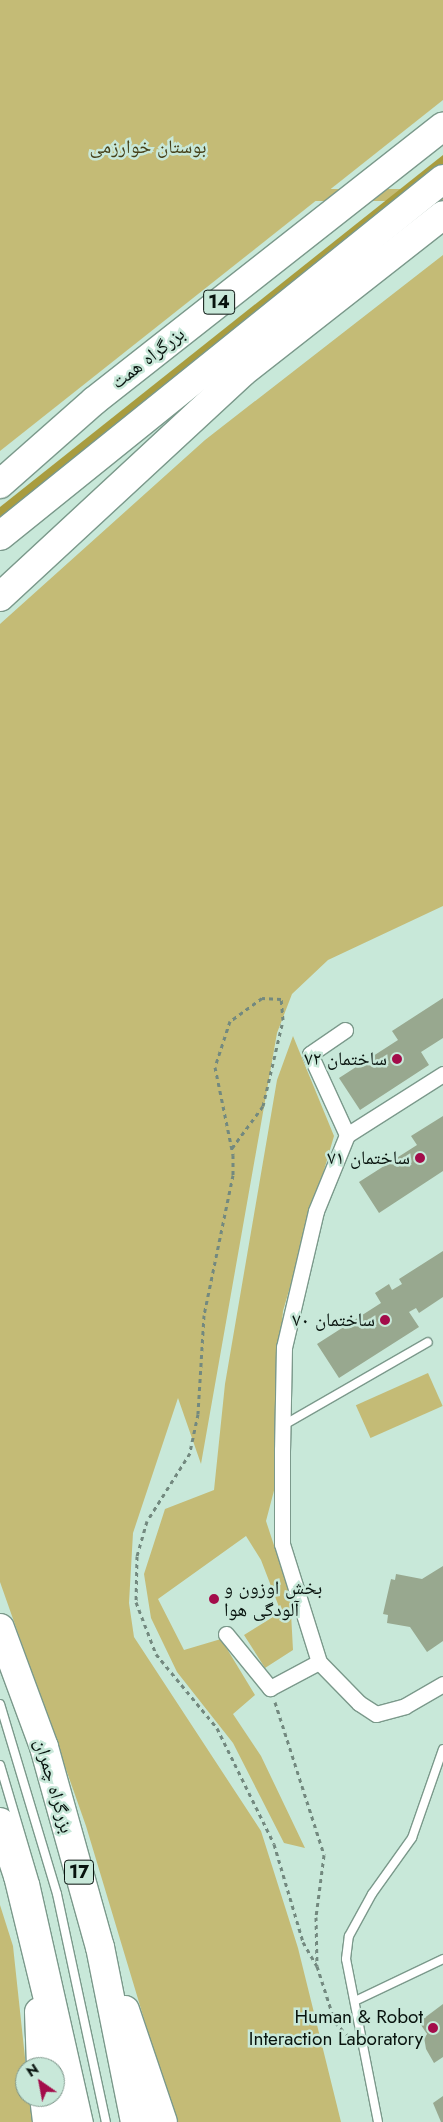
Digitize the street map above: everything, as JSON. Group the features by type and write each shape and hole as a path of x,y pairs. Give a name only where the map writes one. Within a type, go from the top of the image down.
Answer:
{"highway":[{"name":"بزرگراه همت","path":"0,484 94,400 443,126"},
{"name":"14","path":"5,533 443,179"},
{"path":"0,597 243,372 443,215"},
{"name":"بزرگراه چمران","path":"0,1628 44,1747 100,1947 135,2122"},
{"path":"0,1822 37,1956 61,2053 72,2122"},
{"path":"100,1947 146,2064 163,2122"},
{"path":"37,1956 41,2057"},
{"path":"45,2107 47,2122"}],"street":[{"path":"344,1030 310,1054 347,1135"},
{"path":"443,1074 347,1135 316,1211 284,1347 282,1426 282,1544 319,1662 376,1714 405,1706 443,1684"},
{"path":"226,1634 270,1688 319,1662"}],"lane":[{"path":"282,1426 428,1342"},
{"path":"0,1704 57,1894 106,2122"},
{"path":"378,2122 346,1959 349,1936 372,1894 412,1838 443,1749"},
{"path":"0,1765 35,1884 89,2122"},
{"path":"355,2001 443,1960"}],"path":[{"path":"232,1148 263,1106 283,1020 281,999 262,998 230,1022 215,1067 232,1148 233,1176 204,1315 198,1414 190,1453 148,1521 137,1556 136,1602 156,1654 217,1728 274,1844 303,1942 318,1966 336,2022 364,2052"},
{"path":"270,1688 324,1855 316,1917 318,1966"}],"green space":[{"name":"بوستان خوارزمی","path":"0,0 443,0 443,100 0,451"},
{"path":"0,189 443,189 443,201 0,201"},
{"path":"443,255 443,906 328,960 292,994 277,1033 201,1464 178,1398 133,1533 129,1603 134,1637 261,1831 298,1948 341,2122 175,2122 86,1826 0,1582 0,624 205,440"},
{"path":"293,1036 334,1136 283,1311 276,1390 276,1483 266,1521 290,1594 293,1650 265,1668 244,1635 281,1612 261,1560 246,1536 158,1599 184,1650 221,1639 255,1695 233,1714 261,1756 305,1848 284,1843 233,1743 177,1672 151,1618 144,1574 165,1509 214,1490 225,1384 277,1080"},
{"path":"428,1373 443,1406 370,1438 356,1405"},
{"path":"0,1905 13,1946 25,2057 15,2057 15,2107 31,2107 32,2122 0,2122"}],"shaded area":[{"path":"443,155 443,168 0,517 0,507"}],"building":[{"name":"ساختمان ۷۲","path":"443,998 443,1038 421,1052 429,1065 360,1110 339,1078 398,1040 392,1031"},
{"name":"ساختمان ۷۱","path":"443,1116 443,1171 379,1213 359,1182 417,1145 411,1136"},
{"name":"ساختمان ۷۰","path":"443,1251 443,1297 419,1313 416,1308 409,1312 419,1327 339,1378 317,1344 381,1303 375,1293 389,1284 392,1290 402,1284 399,1279"},
{"path":"443,1566 443,1641 427,1652 410,1627 387,1623 388,1615 383,1614 391,1579 395,1580 396,1574 422,1579"},
{"name":"Human & Robot Interaction Laboratory","path":"443,2004 443,2057 434,2063 426,2049 424,2037 427,2034 419,2022"},
{"name":"Human & Robot Interaction Laboratory","path":"443,2096 443,2122 441,2122 433,2103"}],"place":[{"name":"ساختمان ۷۲","path":"397,1059"},
{"name":"ساختمان ۷۱","path":"420,1158"},
{"name":"ساختمان ۷۰","path":"385,1320"},
{"name":"بخش اوزون و آلودگی هوا","path":"214,1599"},
{"name":"Human & Robot Interaction Laboratory","path":"433,2028"}]}
